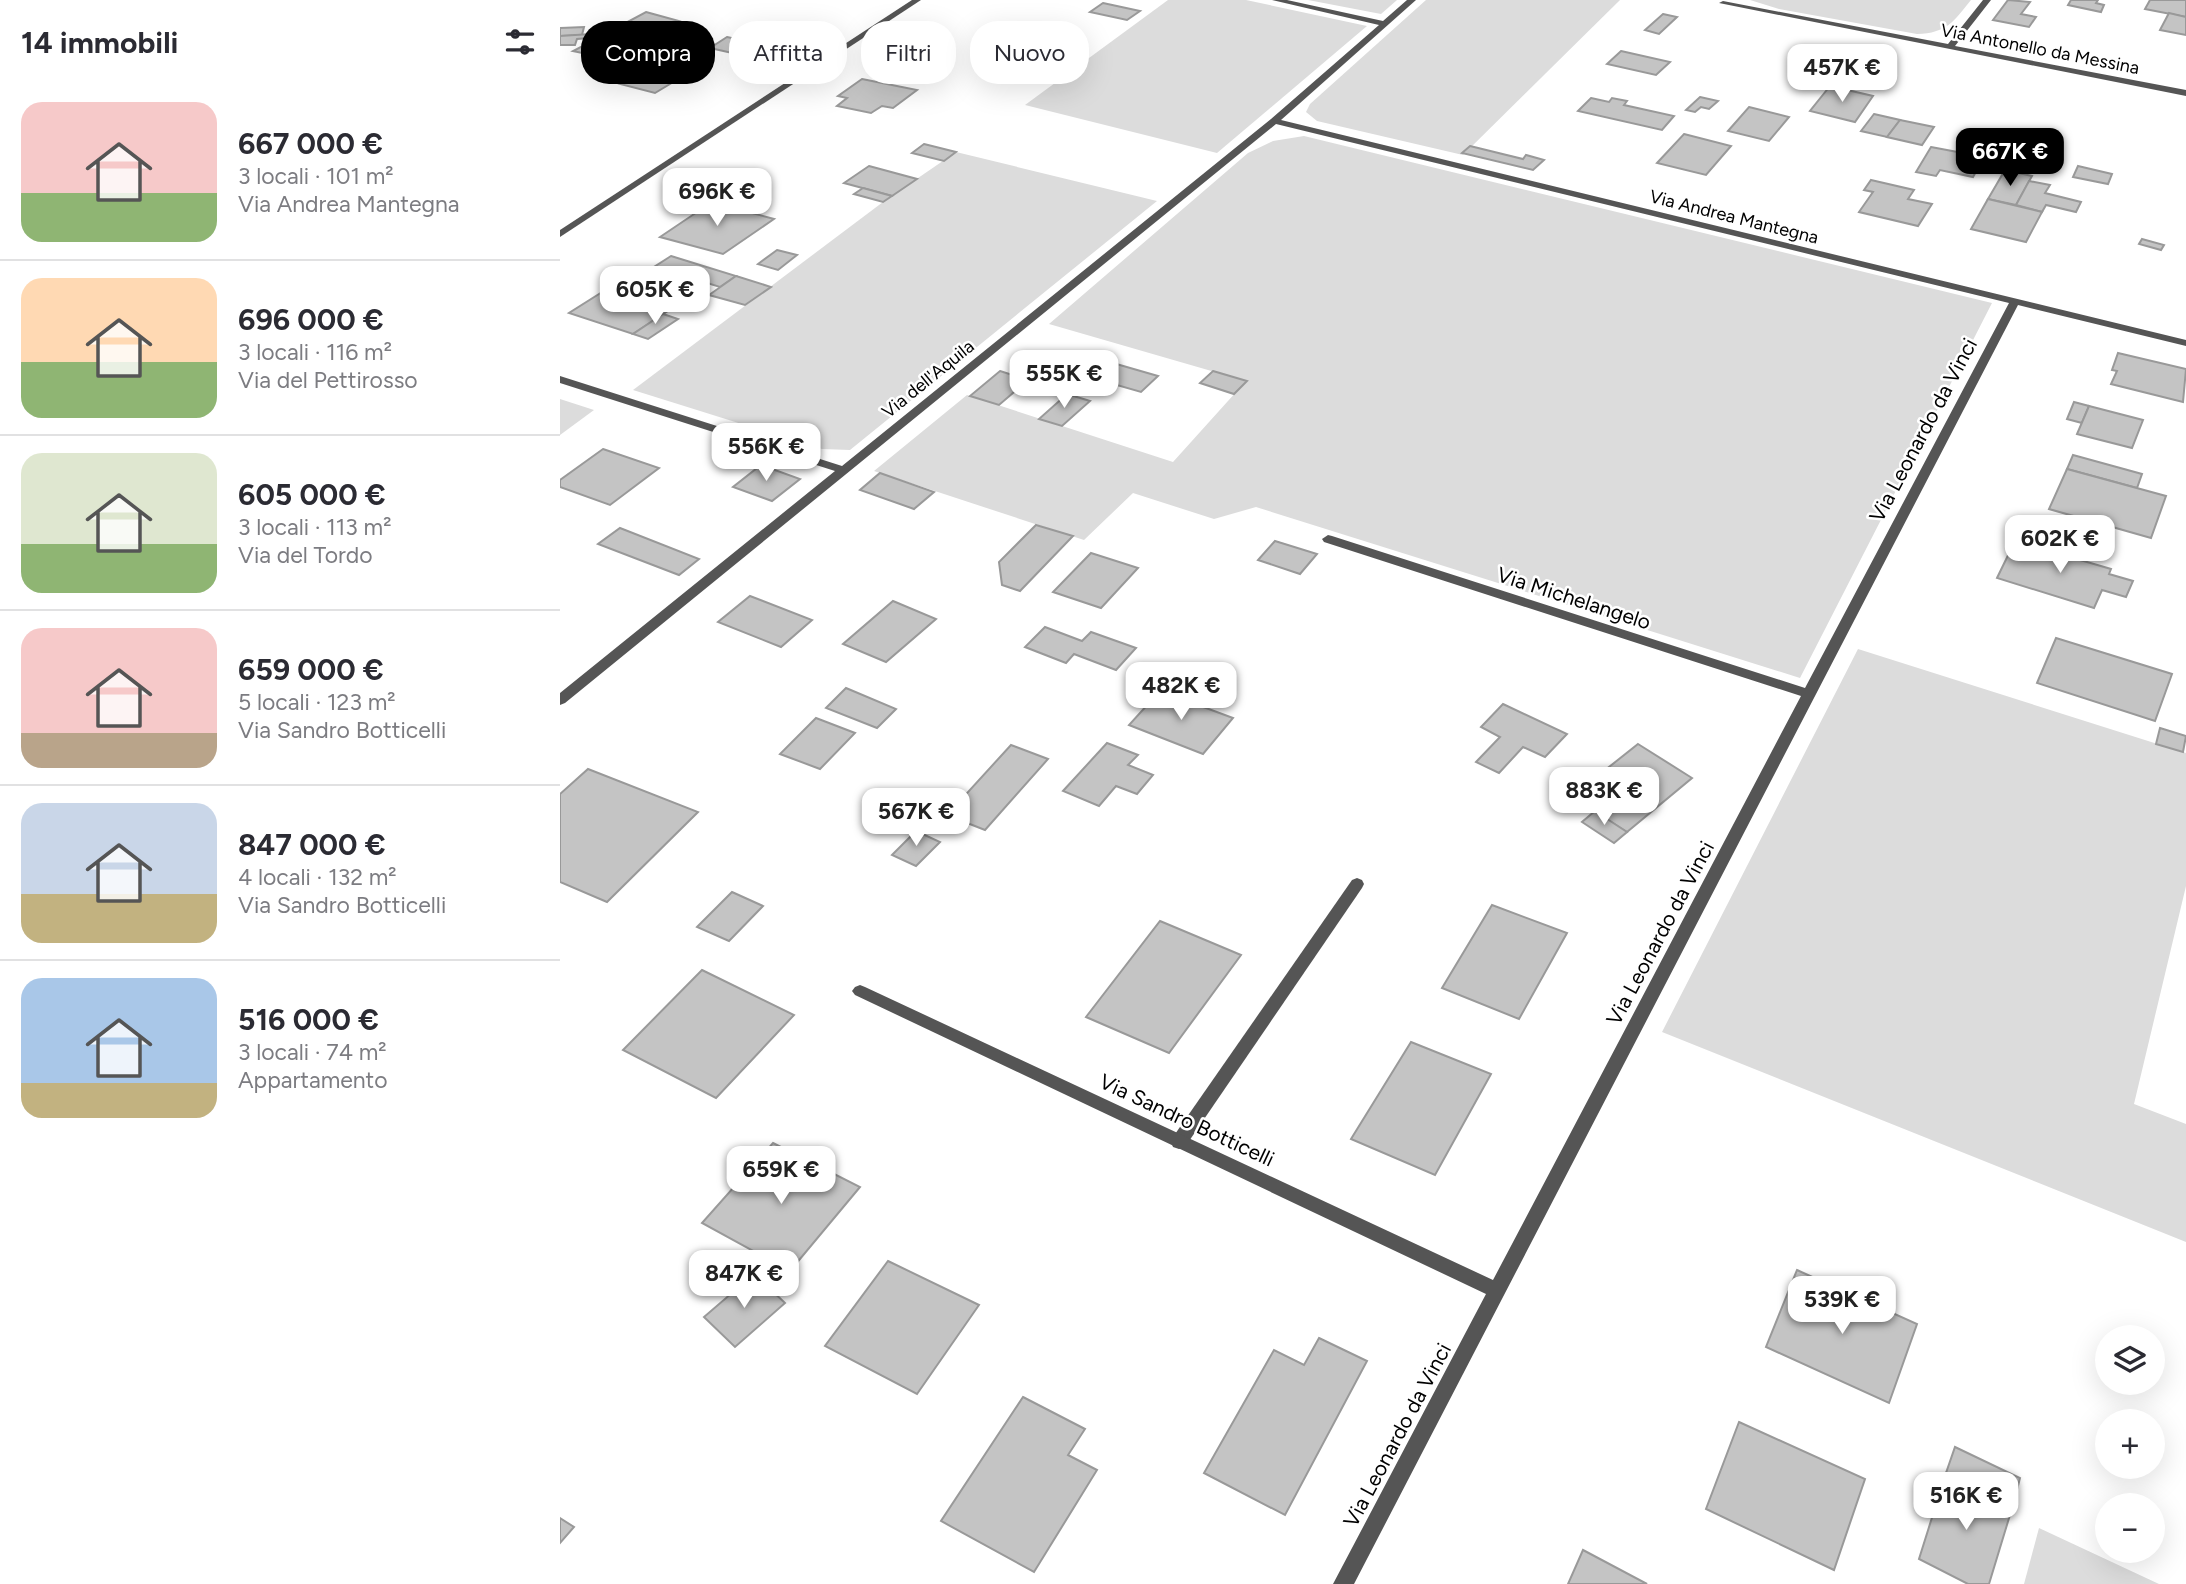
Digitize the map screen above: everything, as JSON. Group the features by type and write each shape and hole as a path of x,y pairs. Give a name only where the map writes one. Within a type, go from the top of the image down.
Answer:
{"street":[{"path":"560,234 917,0"},
{"path":"1276,0 1385,24"},
{"name":"Via dell'Aquila","path":"560,700 1274,121 1412,0"},
{"path":"1950,47 1987,0"},
{"name":"Via Antonello da Messina","path":"1723,3 2186,93"},
{"name":"Via Andrea Mantegna","path":"1274,121 2186,344"},
{"name":"Via Leonardo da Vinci","path":"1343,1584 2015,301"},
{"path":"560,379 844,470"},
{"name":"Via Michelangelo","path":"1328,539 1808,694"},
{"path":"1179,1142 1357,884"},
{"name":"Via Sandro Botticelli","path":"860,991 1496,1290"}],"shaded area":[{"path":"1168,0 1246,0 1367,26 1217,153 1025,105 1054,84 1089,84 1089,58"},
{"path":"1308,0 1397,0 1381,14"},
{"path":"1426,0 1620,0 1463,155 1317,121 1306,112 1310,104"},
{"path":"1750,0 1971,0 1943,29 1917,34 1779,9"},
{"path":"1304,136 1992,303 1800,678 1256,507 1214,519 1133,493 1084,540 874,471 967,395 1173,462 1246,381 1049,324 1248,153 1273,141"},
{"path":"956,152 1157,201 850,450 822,449 633,390 883,202"},
{"path":"560,399 594,410 560,435"},
{"path":"1858,649 2186,753 2186,886 2134,1104 2186,1124 2186,1242 1662,1032"},
{"path":"2039,1528 2095,1554 2095,1563 2114,1563 2159,1584 2024,1584"}],"building":[{"path":"2008,0 2030,2 2021,14 2036,17 2029,27 1993,20"},
{"path":"2071,0 2098,0 2096,3 2104,5 2101,12 2068,5"},
{"path":"2150,0 2186,0 2186,17 2145,9"},
{"path":"1103,3 1140,11 1127,20 1090,12"},
{"path":"646,12 679,21 629,21"},
{"path":"2169,13 2186,17 2186,35 2160,30"},
{"path":"1663,14 1677,17 1659,34 1645,30"},
{"path":"581,27 581,35 560,36 560,28"},
{"path":"581,35 581,39 577,39 575,45 560,45 560,36"},
{"path":"729,37 729,52 715,49 715,45"},
{"path":"1621,51 1670,62 1656,75 1607,64"},
{"path":"861,80 861,84 887,84 917,90 893,108 882,106 871,113 837,106 847,98 838,96"},
{"path":"620,84 670,84 655,93"},
{"path":"1830,86 1873,96 1855,122 1810,111"},
{"path":"1700,97 1718,101 1709,109 1701,107 1695,112 1686,110"},
{"path":"1591,98 1609,102 1612,98 1627,101 1624,105 1674,116 1662,130 1578,111"},
{"path":"1749,107 1789,117 1769,141 1728,131"},
{"path":"1874,114 1900,120 1887,137 1861,131"},
{"path":"1900,120 1934,127 1922,145 1887,137"},
{"path":"1684,134 1731,146 1706,175 1657,163"},
{"path":"924,144 956,152 944,161 912,153"},
{"path":"1470,146 1523,159 1526,155 1544,160 1533,170 1462,153"},
{"path":"1931,147 1984,157 1973,177 1940,170 1936,176 1916,172"},
{"path":"869,166 917,179 892,196 844,183"},
{"path":"2078,166 2112,174 2108,184 2073,177"},
{"path":"2005,170 2032,176 2016,205 1988,199"},
{"path":"1871,180 1914,190 1908,199 1932,204 1918,226 1859,212 1873,192 1864,190"},
{"path":"2029,181 2050,185 2045,193 2081,202 2076,212 2046,205 2042,212 2016,205"},
{"path":"863,188 892,196 883,202 854,194"},
{"path":"1988,199 2042,212 2026,242 1971,229"},
{"path":"712,202 774,219 723,254 660,237"},
{"path":"2142,239 2164,245 2161,250 2139,244"},
{"path":"777,250 797,255 778,270 758,264"},
{"path":"671,256 736,276 720,287 654,267"},
{"path":"736,276 771,287 745,305 709,295"},
{"path":"664,280 698,291 633,334 569,313 618,282 647,291"},
{"path":"663,314 678,319 648,339 633,334"},
{"path":"2118,353 2186,369 2183,402 2111,384 2117,371 2112,370"},
{"path":"1099,359 1158,376 1141,392 1082,375"},
{"path":"1000,371 1028,380 999,405 970,396"},
{"path":"1213,371 1247,381 1234,394 1200,383"},
{"path":"1067,394 1090,401 1062,426 1039,419"},
{"path":"2074,402 2089,406 2082,423 2067,419"},
{"path":"2089,406 2143,420 2132,448 2077,434"},
{"path":"603,449 659,468 610,505 560,487 560,480"},
{"path":"2073,455 2142,474 2137,488 2067,469"},
{"path":"761,465 800,479 772,501 733,487"},
{"path":"2067,469 2166,496 2151,538 2049,509"},
{"path":"880,473 934,492 914,509 860,490"},
{"path":"1036,525 1073,536 1020,591 1002,585 999,562"},
{"path":"620,528 699,559 679,575 598,544"},
{"path":"1275,541 1317,554 1300,574 1258,560"},
{"path":"2015,541 2111,569 2109,574 2133,581 2126,597 2102,590 2094,608 1997,578"},
{"path":"1091,553 1138,568 1101,608 1053,592"},
{"path":"750,596 812,620 781,647 718,622"},
{"path":"893,601 936,619 886,662 843,644"},
{"path":"1045,627 1082,641 1091,632 1136,648 1116,670 1074,654 1066,663 1025,647"},
{"path":"2056,638 2172,674 2155,721 2037,683"},
{"path":"846,688 896,709 877,728 826,708"},
{"path":"1160,691 1233,718 1203,754 1129,725"},
{"path":"1503,704 1567,734 1545,757 1523,747 1499,773 1476,762 1500,737 1481,727"},
{"path":"816,718 855,733 820,769 780,754"},
{"path":"2160,728 2186,736 2183,752 2156,744"},
{"path":"1107,743 1138,755 1128,765 1153,775 1137,794 1116,786 1099,806 1063,791"},
{"path":"1638,744 1692,778 1627,832 1589,808 1626,778 1609,767"},
{"path":"1011,745 1048,759 985,830 947,815"},
{"path":"588,769 698,812 607,902 560,882 560,794"},
{"path":"1595,811 1627,832 1614,843 1582,822"},
{"path":"916,831 940,842 916,866 892,855"},
{"path":"732,892 763,906 729,941 697,927"},
{"path":"1492,905 1567,933 1519,1019 1442,988"},
{"path":"1160,921 1241,955 1169,1053 1086,1017"},
{"path":"702,970 794,1015 716,1098 623,1050"},
{"path":"1411,1042 1491,1074 1435,1175 1351,1139"},
{"path":"773,1143 860,1187 790,1271 702,1223"},
{"path":"888,1261 979,1305 917,1394 825,1346"},
{"path":"1797,1270 1917,1324 1889,1403 1766,1347"},
{"path":"754,1274 785,1303 735,1347 704,1317"},
{"path":"1319,1338 1367,1361 1285,1515 1204,1473 1274,1350 1304,1365"},
{"path":"1023,1397 1085,1429 1068,1455 1097,1470 1034,1572 941,1521"},
{"path":"1739,1422 1865,1479 1834,1570 1706,1509"},
{"path":"1955,1447 2020,1478 2013,1505 1946,1473"},
{"path":"1946,1473 2013,1505 1989,1584 1968,1584 1919,1559"},
{"path":"560,1518 574,1527 560,1543"},
{"path":"1583,1550 1647,1584 1568,1584"}]}
